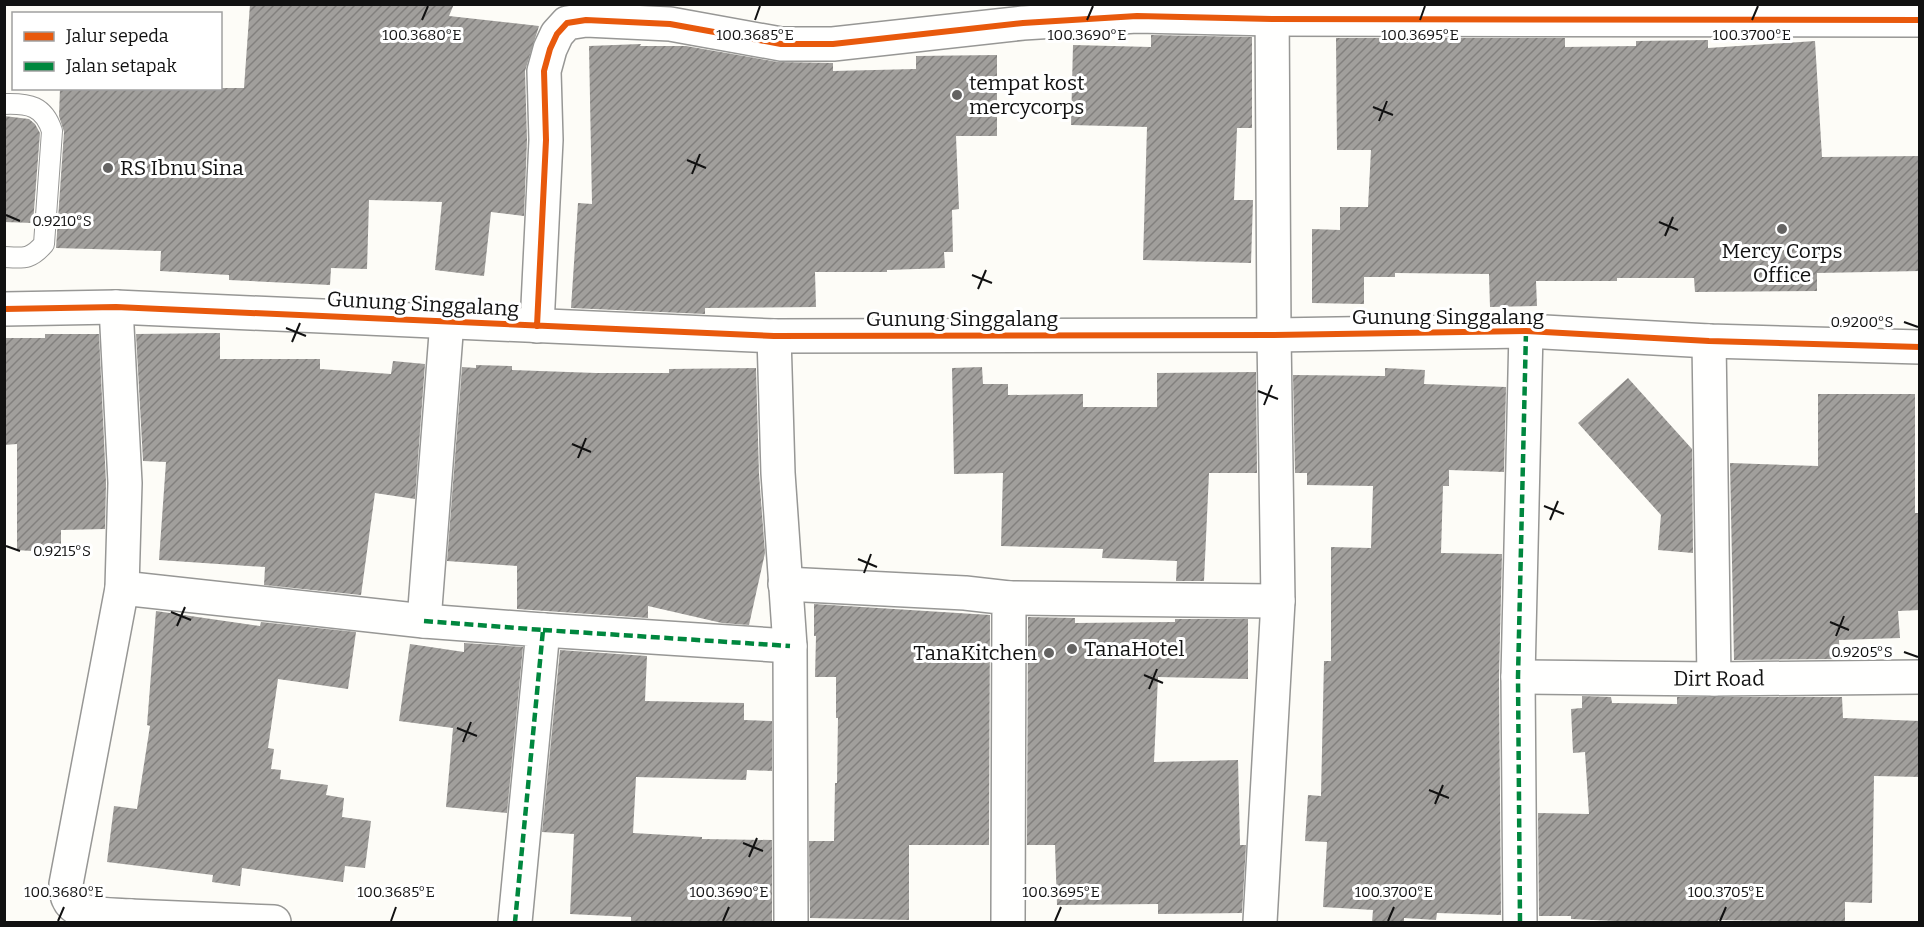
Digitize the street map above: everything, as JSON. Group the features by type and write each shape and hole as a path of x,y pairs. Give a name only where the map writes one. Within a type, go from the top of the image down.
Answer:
{"street":[{"path":"537,326 546,140 544,71 557,34 567,23 586,20 670,24 781,44 833,44 1023,23 1137,16 1272,12 1920,20"},
{"path":"1260,922 1278,601 1272,12"},
{"path":"116,307 125,483 122,588 66,884 67,897 73,906 84,912 130,919 274,922"},
{"name":"Gunung Singgalang","path":"4,309 116,307 774,336 1274,335 1526,331 1709,341 1920,346"},
{"path":"424,621 447,321"},
{"path":"1520,922 1518,677 1526,331"},
{"path":"774,336 778,473 790,646 791,922"},
{"path":"1709,341 1714,679"},
{"path":"785,584 965,593 1008,598 1278,601"},
{"path":"122,588 424,621 790,646"},
{"path":"1008,598 1008,922"},
{"path":"515,922 543,630"},
{"name":"Dirt Road","path":"1518,677 1714,679 1920,677"}],"lane":[{"path":"4,104 24,104 40,111 48,119 52,131 44,244 36,254 27,258 4,257"}],"building":[{"path":"250,4 454,4 449,16 539,26 525,71 527,140 524,216 491,212 484,276 435,270 442,202 369,200 367,269 331,268 330,285 229,280 229,275 160,271 161,251 56,248 64,132 59,116 60,90 244,88"},
{"path":"1151,35 1252,37 1252,128 1237,128 1234,200 1253,200 1251,263 1143,260 1147,127 1071,125 1073,45 1151,47"},
{"path":"1336,38 1565,38 1565,47 1636,46 1636,41 1708,40 1708,48 1815,41 1822,157 1920,156 1920,271 1817,273 1817,291 1695,292 1694,278 1536,281 1537,306 1490,307 1489,274 1395,273 1395,277 1364,277 1364,304 1312,303 1312,229 1340,230 1340,207 1368,207 1371,150 1337,150"},
{"path":"641,44 640,46 686,46 778,62 833,63 833,71 916,69 916,56 997,55 997,136 956,136 959,209 952,210 953,252 944,252 945,268 887,270 887,272 815,272 816,307 705,308 705,314 571,308 578,203 592,204 589,46"},
{"path":"4,116 29,119 40,133 33,223 4,222"},
{"path":"220,333 220,359 320,359 320,369 391,374 393,361 425,364 415,499 375,493 361,595 264,585 265,567 159,560 166,462 143,461 136,334"},
{"path":"45,334 99,334 106,483 105,529 61,530 61,553 17,550 17,444 4,445 4,338 45,338"},
{"path":"476,365 512,366 512,370 596,373 669,373 669,369 756,368 759,474 765,553 749,625 722,623 648,606 648,618 517,609 517,566 447,561 462,367 476,368"},
{"path":"982,367 983,384 1008,384 1008,395 1083,394 1083,407 1157,407 1157,373 1256,372 1257,473 1209,473 1204,581 1176,581 1177,561 1102,558 1103,549 1001,546 1003,473 954,474 952,368"},
{"path":"1385,368 1425,370 1424,384 1506,387 1504,472 1449,470 1449,486 1443,486 1441,553 1502,554 1499,677 1501,915 1437,913 1436,920 1404,918 1404,922 1372,922 1373,910 1323,907 1327,842 1305,841 1308,795 1321,796 1324,661 1331,661 1331,547 1371,548 1373,486 1307,485 1307,473 1295,473 1293,375 1385,376"},
{"path":"1628,378 1692,449 1693,553 1658,550 1661,515 1578,423"},
{"path":"1818,394 1915,394 1915,513 1919,513 1920,610 1898,611 1900,638 1839,640 1840,659 1734,660 1730,463 1818,466"},
{"path":"814,604 990,615 989,845 909,845 909,920 810,918 809,841 834,841 838,718 836,718 836,677 815,677"},
{"path":"156,611 260,626 261,622 356,632 348,689 278,679 268,748 274,749 271,769 281,770 280,779 328,785 326,795 344,798 342,817 371,821 365,868 345,866 343,882 242,868 240,886 212,882 213,875 107,862 114,806 137,809 150,726 147,725"},
{"path":"1028,617 1075,618 1075,623 1248,619 1248,679 1158,677 1154,762 1238,760 1240,845 1246,845 1242,913 1158,914 1158,904 1057,905 1055,845 1027,845"},
{"path":"464,643 523,647 507,813 446,807 453,728 399,721 410,644 464,652"},
{"path":"560,650 647,656 645,701 744,703 744,720 772,721 772,771 747,770 746,780 636,777 633,833 702,837 702,839 772,840 772,922 631,922 631,917 570,914 574,834 542,832"},
{"path":"1582,696 1611,697 1612,703 1677,704 1677,697 1842,697 1843,718 1920,721 1920,777 1874,776 1872,903 1845,902 1845,922 1718,920 1718,922 1615,922 1571,919 1571,916 1539,916 1538,813 1589,814 1585,752 1573,753 1571,709 1582,708"}],"marked path":[{"path":"1520,922 1518,677 1526,331"},
{"path":"424,621 543,630 515,922"},
{"path":"543,630 790,646"}],"cycle path":[{"path":"537,326 546,140 544,71 557,34 567,23 586,20 670,24 781,44 833,44 1023,23 1137,16 1272,19 1920,20"},
{"path":"4,309 116,307 774,336 1274,335 1526,331 1709,341 1920,347"}],"place":[{"name":"tempat kost mercycorps","path":"957,95"},
{"name":"RS Ibnu Sina","path":"108,168"},
{"name":"Mercy Corps Office","path":"1782,229"},
{"name":"TanaHotel","path":"1072,649"},
{"name":"TanaKitchen","path":"1049,653"}]}
